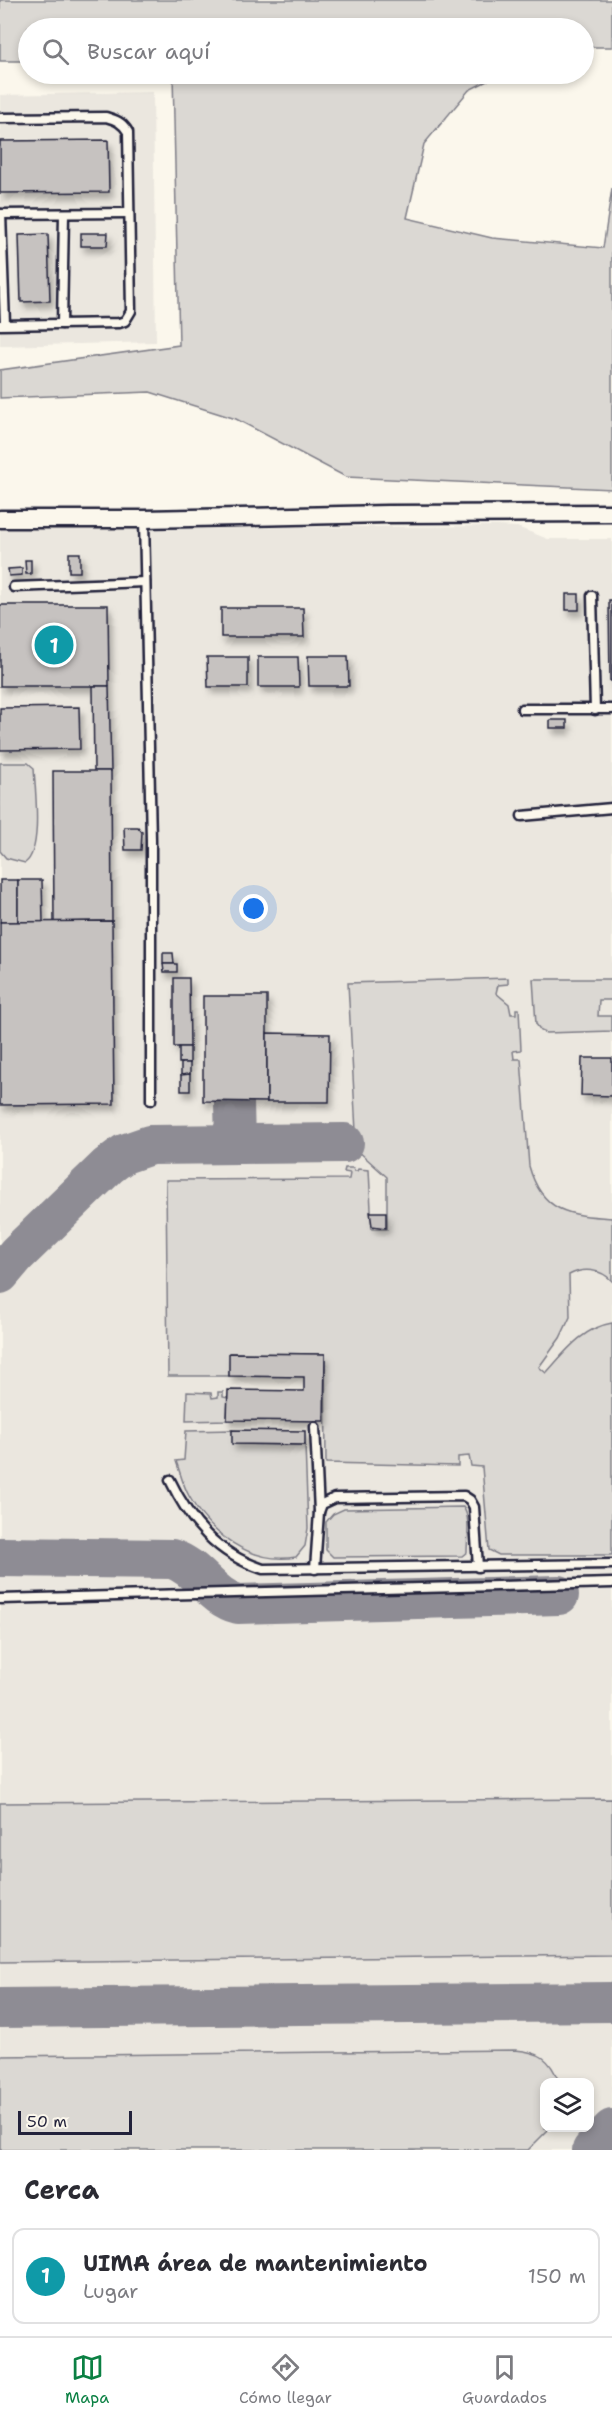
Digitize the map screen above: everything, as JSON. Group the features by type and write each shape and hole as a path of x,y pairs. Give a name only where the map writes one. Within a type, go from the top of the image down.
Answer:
{"street":[{"path":"0,519 612,513"}],"lane":[{"path":"0,118 106,117 117,120 128,132 129,213 129,316 125,321 119,323 3,325 1,214 129,213"},
{"path":"62,324 63,214"},
{"path":"144,519 151,840 150,1100"},
{"path":"14,587 145,582"},
{"path":"592,596 595,710"},
{"path":"522,710 612,710"},
{"path":"522,816 612,808"},
{"path":"315,1426 319,1512 315,1569"},
{"path":"170,1480 181,1503 210,1539 244,1563 263,1569 612,1564"},
{"path":"318,1485 326,1494 341,1497 464,1496 474,1507 478,1567"},
{"path":"319,1512 326,1501 341,1497"},
{"path":"0,1599 612,1583"}],"shaded area":[{"path":"0,0 612,0 612,47 594,47 594,18 18,18 18,61 0,61"},
{"path":"173,84 481,84 469,90 424,144 407,218 492,238 603,248 612,188 612,489 346,477 236,419 150,392 0,398 0,370 179,345"},
{"path":"153,92 156,342 0,346 0,95"},
{"path":"497,526 517,527 548,539 612,539 612,2150 0,2150 0,529"},
{"path":"0,763 28,763 34,768 36,833 31,856 25,863 6,858 0,851"},
{"path":"508,978 508,984 498,985 496,993 509,1004 511,1014 516,1014 516,1009 519,1009 521,1050 513,1051 514,1059 521,1059 529,1166 535,1182 541,1194 559,1208 570,1213 612,1218 612,1281 592,1270 574,1272 569,1275 570,1317 560,1338 539,1367 546,1373 583,1335 612,1323 612,1555 499,1555 489,1550 482,1467 471,1466 469,1456 458,1457 458,1466 326,1463 325,1354 230,1353 229,1376 168,1376 166,1180 349,1179 350,1173 344,1172 345,1168 353,1168 354,1171 369,1170 372,1229 387,1229 387,1177 357,1150 348,983"},
{"path":"533,979 612,979 612,1000 599,1000 598,1016 612,1016 612,1031 546,1033 541,1031 536,1024"},
{"path":"187,1392 211,1393 212,1398 218,1397 218,1392 223,1392 223,1397 228,1398 227,1420 186,1421"},
{"path":"232,1430 233,1444 305,1445 308,1528 305,1546 296,1557 263,1556 233,1543 208,1522 197,1510 189,1496 176,1461 184,1460 186,1431"},
{"path":"463,1507 467,1516 468,1528 467,1552 462,1556 333,1557 326,1550 326,1522 333,1514 344,1509"},
{"path":"612,1799 612,1955 0,1962 0,1803"},
{"path":"515,2050 531,2052 543,2058 552,2067 557,2078 540,2078 540,2132 546,2132 528,2150 0,2150 0,2056"}],"building":[{"path":"108,140 109,192 0,193 0,141"},
{"path":"81,233 108,233 107,246 81,246"},
{"path":"48,234 50,301 21,302 19,235"},
{"path":"69,553 80,553 80,572 69,572"},
{"path":"25,560 31,560 31,574 26,574"},
{"path":"22,568 22,575 9,576 8,569"},
{"path":"566,594 579,594 579,610 566,610"},
{"path":"609,600 612,600 612,681 610,681"},
{"path":"0,605 108,605 109,686 0,686"},
{"path":"221,608 303,608 304,637 221,637"},
{"path":"308,656 348,656 349,686 309,686"},
{"path":"207,657 248,657 248,687 208,687"},
{"path":"258,657 298,657 299,687 258,687"},
{"path":"93,686 109,686 111,771 94,771"},
{"path":"79,707 80,749 0,750 0,708"},
{"path":"550,720 567,720 567,728 550,728"},
{"path":"53,771 111,771 112,921 54,922"},
{"path":"124,827 138,827 142,832 141,850 125,850"},
{"path":"0,880 18,880 18,922 0,922"},
{"path":"18,880 42,880 43,922 18,922"},
{"path":"112,921 114,1104 0,1105 0,922"},
{"path":"163,953 173,953 174,964 163,964"},
{"path":"163,964 177,964 177,972 164,972"},
{"path":"174,978 189,978 190,1047 174,1047"},
{"path":"203,996 267,996 267,1102 203,1101"},
{"path":"267,1033 330,1034 329,1102 267,1102"},
{"path":"179,1047 190,1047 190,1063 179,1063"},
{"path":"582,1058 612,1058 612,1096 581,1095"},
{"path":"181,1063 190,1063 190,1074 181,1075"},
{"path":"190,1074 190,1091 181,1091 181,1075"},
{"path":"370,1212 386,1212 386,1228 372,1226"},
{"path":"229,1353 325,1354 324,1421 227,1420 228,1390 304,1391 304,1377 229,1376"},
{"path":"232,1430 305,1431 305,1445 232,1444"}],"taxiway":[{"path":"234,1102 235,1144"},
{"path":"0,1274 17,1254 108,1166 124,1154 150,1145 344,1143"},
{"path":"0,1557 172,1559 189,1568 220,1595 238,1604 559,1595"},
{"path":"0,2008 612,2002"},
{"path":"592,2150 612,2129"}],"place":[{"name":"UIMA área de mantenimiento","path":"54,645"}]}
